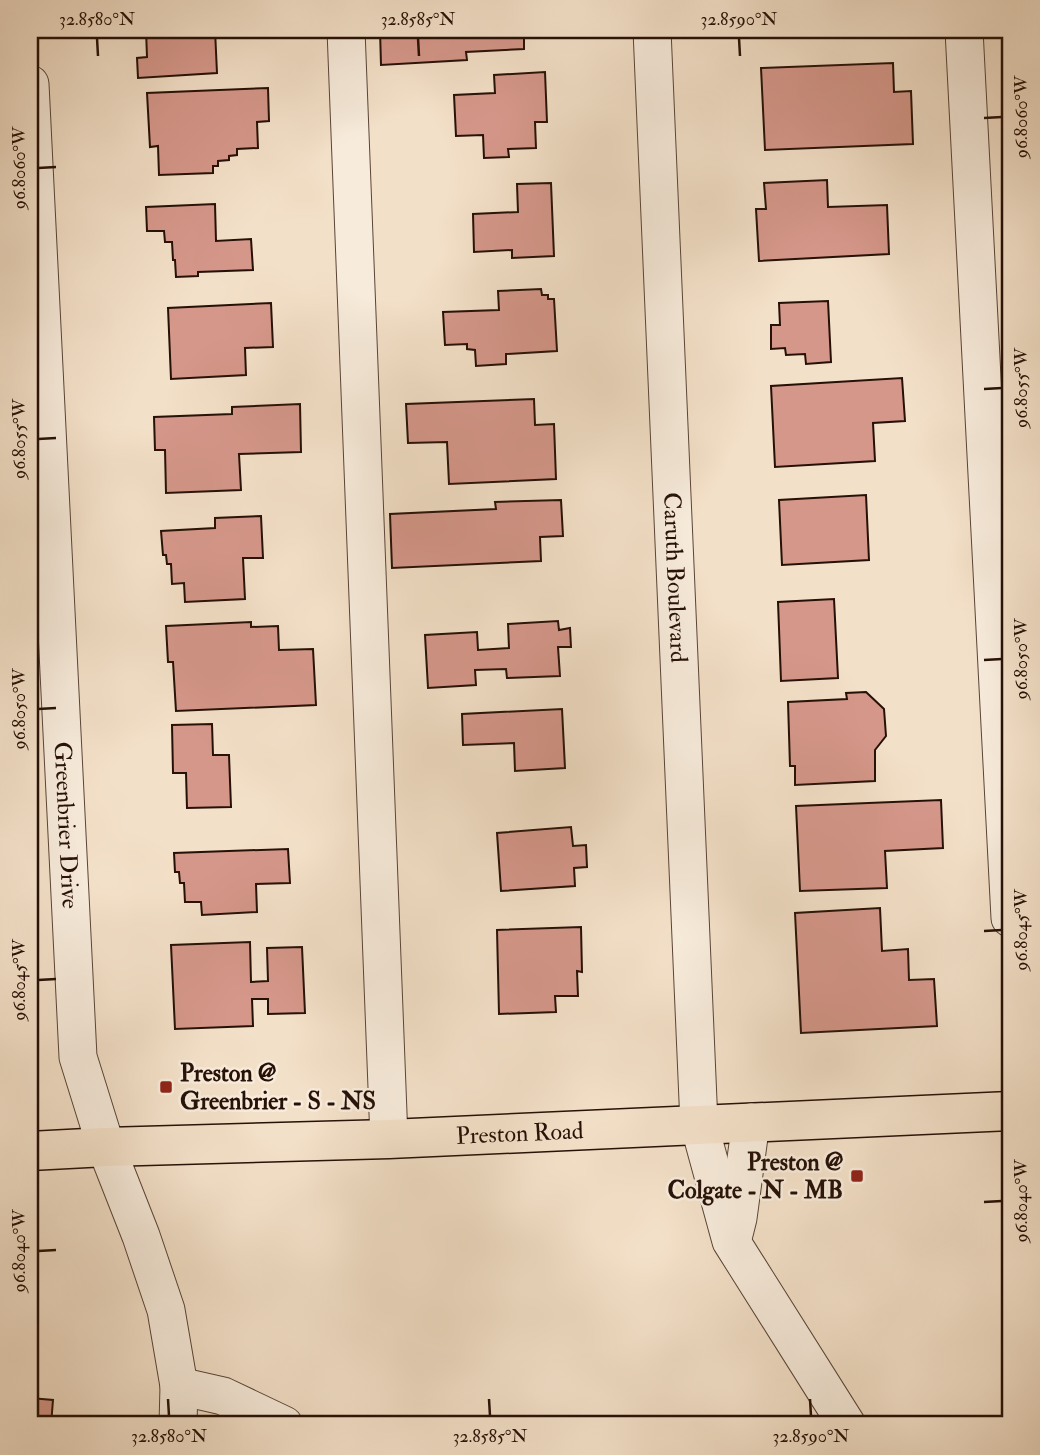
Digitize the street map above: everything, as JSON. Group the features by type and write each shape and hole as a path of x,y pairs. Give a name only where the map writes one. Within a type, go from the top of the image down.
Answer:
{"main road":[{"name":"Preston Road","path":"30,1151 389,1139 1010,1111"}],"street":[{"path":"346,30 389,1139"},
{"name":"Caruth Boulevard","path":"652,30 699,1124 731,1241 847,1425"},
{"path":"964,30 1010,918"},
{"name":"Greenbrier Drive","path":"30,84 79,1057 106,1147 141,1236 166,1310 179,1386 178,1425"},
{"path":"731,1241 738,1218 751,1122"},
{"path":"179,1386 223,1396 284,1425"}],"building":[{"path":"146,30 215,30 217,73 138,78 137,58 147,57"},
{"path":"380,30 524,30 524,49 466,52 467,60 381,65"},
{"path":"1003,53 1010,53 1010,95 1006,95"},
{"path":"893,63 894,92 911,91 913,144 765,150 761,68"},
{"path":"545,72 547,122 535,122 536,148 508,149 509,157 484,158 483,135 456,136 454,95 495,93 494,75"},
{"path":"268,88 269,121 257,122 258,148 237,149 237,155 229,156 229,160 218,161 218,166 213,166 213,173 159,175 158,146 150,147 147,93"},
{"path":"827,180 828,207 887,205 889,254 759,261 756,209 766,209 764,183"},
{"path":"551,183 554,256 512,258 512,250 474,252 473,214 518,212 517,184"},
{"path":"215,204 216,241 251,239 253,270 198,272 198,276 176,277 172,242 165,242 164,231 147,231 146,207"},
{"path":"541,289 542,295 554,299 557,351 506,354 506,364 476,366 475,350 467,349 467,344 445,345 443,312 499,310 498,291"},
{"path":"828,301 831,362 806,364 805,354 786,355 785,348 771,349 771,325 780,325 779,303"},
{"path":"271,303 273,347 245,348 246,375 171,379 168,308"},
{"path":"902,378 905,421 873,423 875,461 775,467 771,386"},
{"path":"534,399 535,425 554,424 556,479 449,484 447,442 408,443 406,404"},
{"path":"300,404 301,452 239,454 241,490 166,493 165,450 155,450 154,417 232,414 232,407"},
{"path":"866,495 869,560 782,565 779,500"},
{"path":"561,500 563,536 540,537 541,561 392,568 390,514 496,509 495,502"},
{"path":"261,516 263,558 243,558 245,599 185,602 184,583 172,584 171,564 167,564 166,555 163,555 161,531 215,528 215,518"},
{"path":"834,599 838,678 781,681 778,602"},
{"path":"558,621 559,630 570,628 571,647 558,647 560,676 507,678 506,669 475,670 476,685 428,688 425,635 477,632 478,650 509,648 508,624"},
{"path":"251,622 251,627 278,626 279,650 313,649 316,705 176,711 173,662 168,662 166,626"},
{"path":"866,692 884,709 886,736 875,750 875,781 795,785 795,766 790,766 788,702 847,699 846,693"},
{"path":"562,709 565,768 515,771 514,743 463,745 462,714"},
{"path":"212,724 213,755 229,755 231,807 187,808 186,773 173,773 172,725"},
{"path":"941,800 943,848 885,851 887,888 800,891 796,806"},
{"path":"571,827 573,846 586,845 587,867 574,868 575,886 501,891 497,833"},
{"path":"288,849 290,883 256,884 257,912 202,915 201,902 185,902 184,883 180,883 179,872 175,872 174,853"},
{"path":"880,908 882,951 908,949 909,980 934,979 937,1026 801,1033 795,913"},
{"path":"581,927 582,972 577,971 578,996 555,996 556,1012 499,1014 497,930"},
{"path":"250,942 251,982 268,981 267,948 302,947 305,1013 268,1014 268,999 252,999 253,1026 175,1029 171,945"},
{"path":"30,1398 53,1400 51,1425 30,1425"}],"place":[{"name":"Preston @ Greenbrier - S - NS","path":"166,1087"},
{"name":"Preston @ Colgate - N - MB","path":"857,1176"}]}
